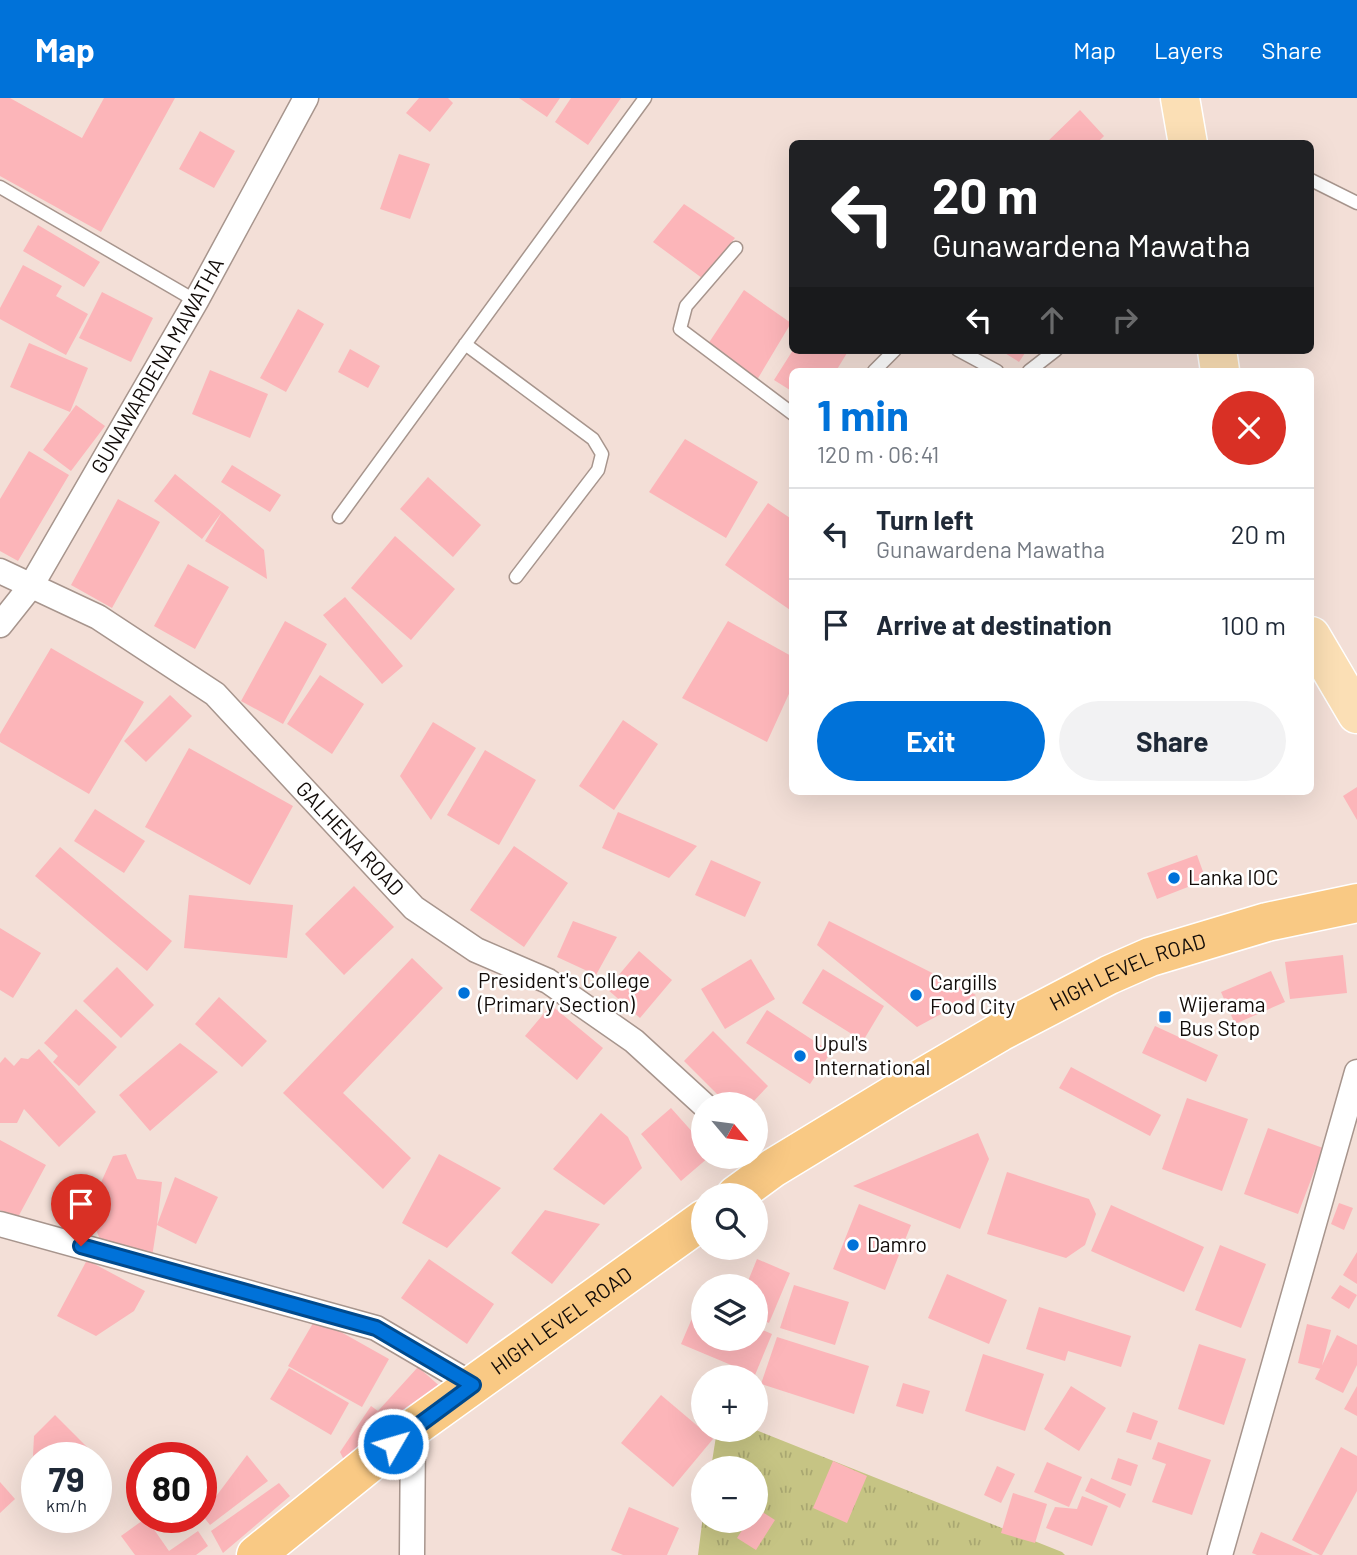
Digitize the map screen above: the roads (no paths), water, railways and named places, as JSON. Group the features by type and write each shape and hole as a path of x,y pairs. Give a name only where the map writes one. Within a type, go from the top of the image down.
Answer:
{"highway":[{"name":"HIGH LEVEL ROAD","path":"768,1158 898,1092 1000,1032 1109,975 1150,957 1267,922 1357,903"},
{"name":"HIGH LEVEL ROAD","path":"746,1183 758,1169"},
{"name":"HIGH LEVEL ROAD","path":"256,1555 413,1428 691,1228"}],"main road":[{"path":"1180,98 1193,140"},
{"path":"1314,641 1357,714"}],"street":[{"name":"GUNAWARDENA MAWATHA","path":"0,625 30,586 196,301 306,98"},
{"name":"GALHENA ROAD","path":"0,571 98,617 215,694 414,908 476,950 548,981 634,1041 691,1093"},
{"path":"1220,1555 1357,1072"},
{"path":"0,1224 376,1328 473,1385"},
{"path":"412,1555 413,1428"}],"lane":[{"path":"339,517 645,98"},
{"path":"1314,182 1357,203"},
{"path":"0,187 196,301"},
{"path":"736,248 686,306 680,329 789,411"},
{"path":"465,344 593,439 602,454 598,470 516,578"},
{"path":"877,368 891,354"},
{"path":"965,354 991,368"},
{"path":"1033,368 1051,354"}],"place":[{"name":"Lanka IOC","path":"1174,878"},
{"name":"President's College (Primary Section)","path":"464,993"},
{"name":"Cargills Food City","path":"916,995"},
{"name":"Wijerama Bus Stop","path":"1165,1017"},
{"name":"Upul's International","path":"800,1056"},
{"name":"Damro","path":"853,1245"}]}
